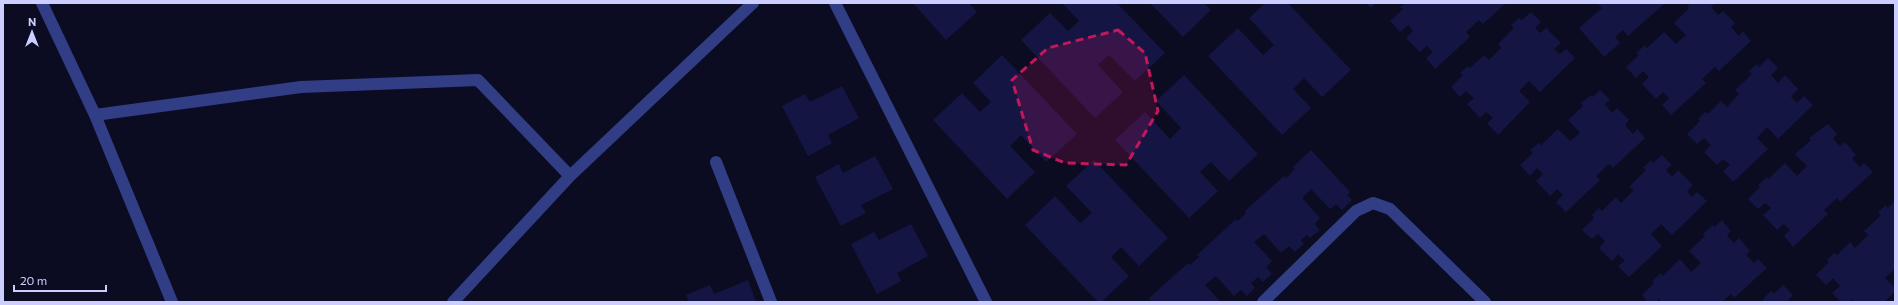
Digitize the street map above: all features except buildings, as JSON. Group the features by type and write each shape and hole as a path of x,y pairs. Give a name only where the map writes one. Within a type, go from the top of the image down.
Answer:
{"street":[{"path":"42,3 94,115 172,302"},
{"path":"452,302 570,176 753,3"},
{"path":"835,3 986,302"},
{"path":"94,115 301,87 478,80 570,176"},
{"path":"716,162 771,302"},
{"path":"1263,302 1356,211 1373,203 1390,209 1485,302"}],"highlighted area":[{"path":"1118,30 1145,53 1158,111 1126,165 1065,163 1033,150 1012,80 1048,48"}]}
